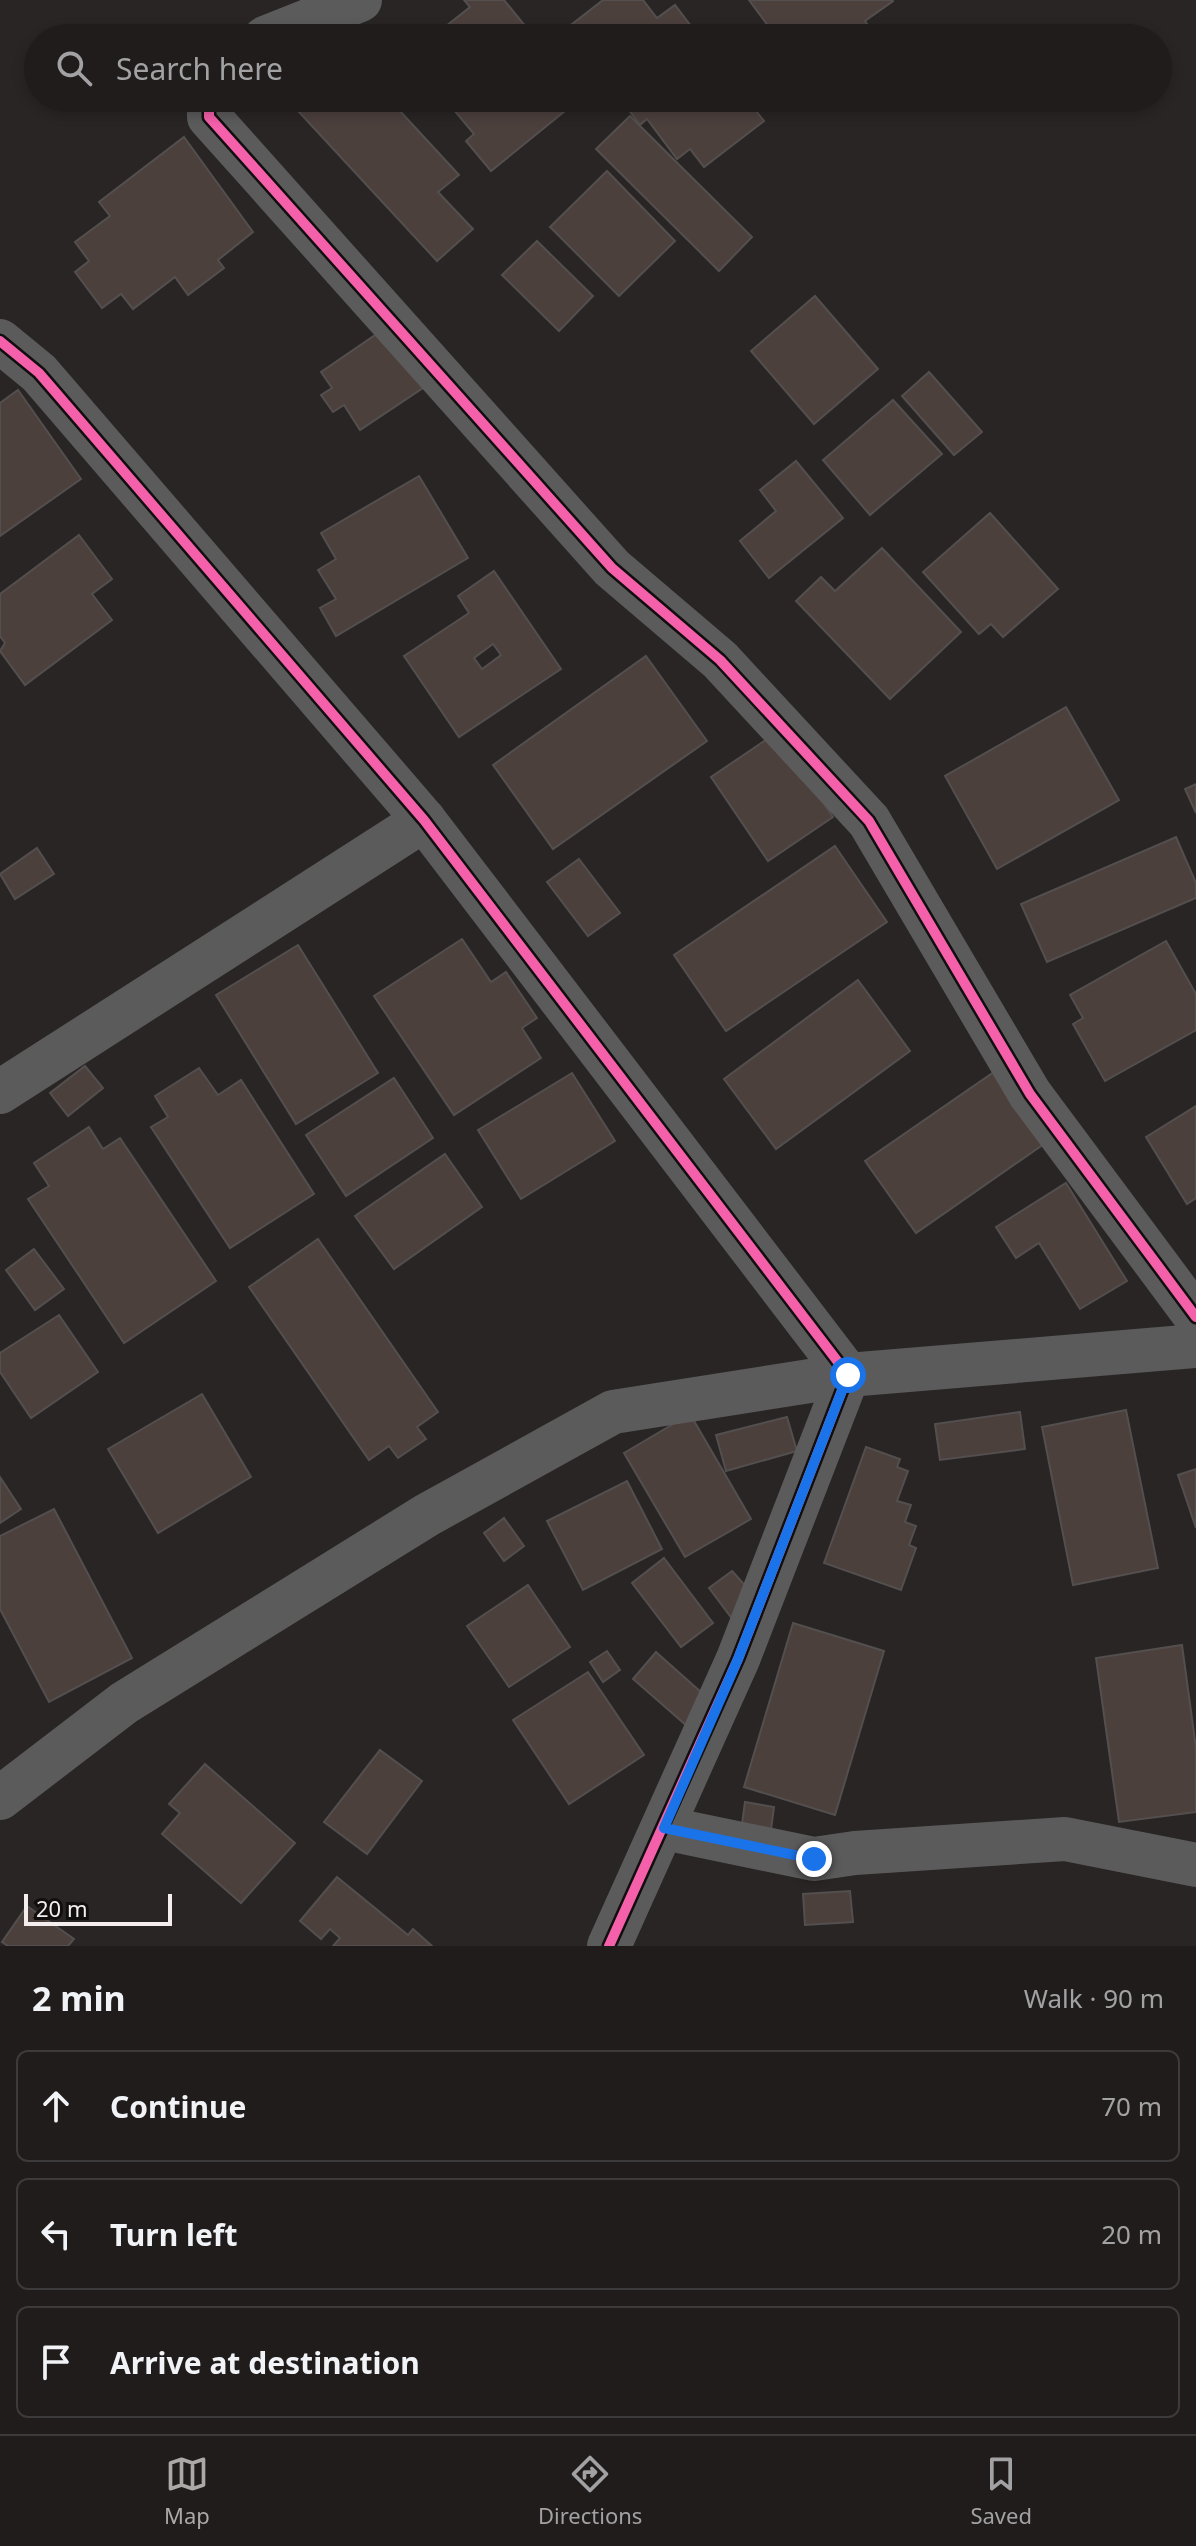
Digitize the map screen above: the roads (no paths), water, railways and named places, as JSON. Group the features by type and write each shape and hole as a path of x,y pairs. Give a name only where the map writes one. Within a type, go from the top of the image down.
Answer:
{"street":[{"path":"300,24 360,0"},
{"path":"209,112 209,117 612,568 720,660 869,821 1030,1094 1196,1317"},
{"path":"0,341 39,373 424,820 848,1375"},
{"path":"0,1092 424,820"},
{"path":"0,1798 124,1703 427,1515 613,1412 848,1375 1196,1346"},
{"path":"609,1946 738,1659 848,1375"},
{"path":"664,1828 814,1859 855,1853 1065,1839 1196,1865"}]}
